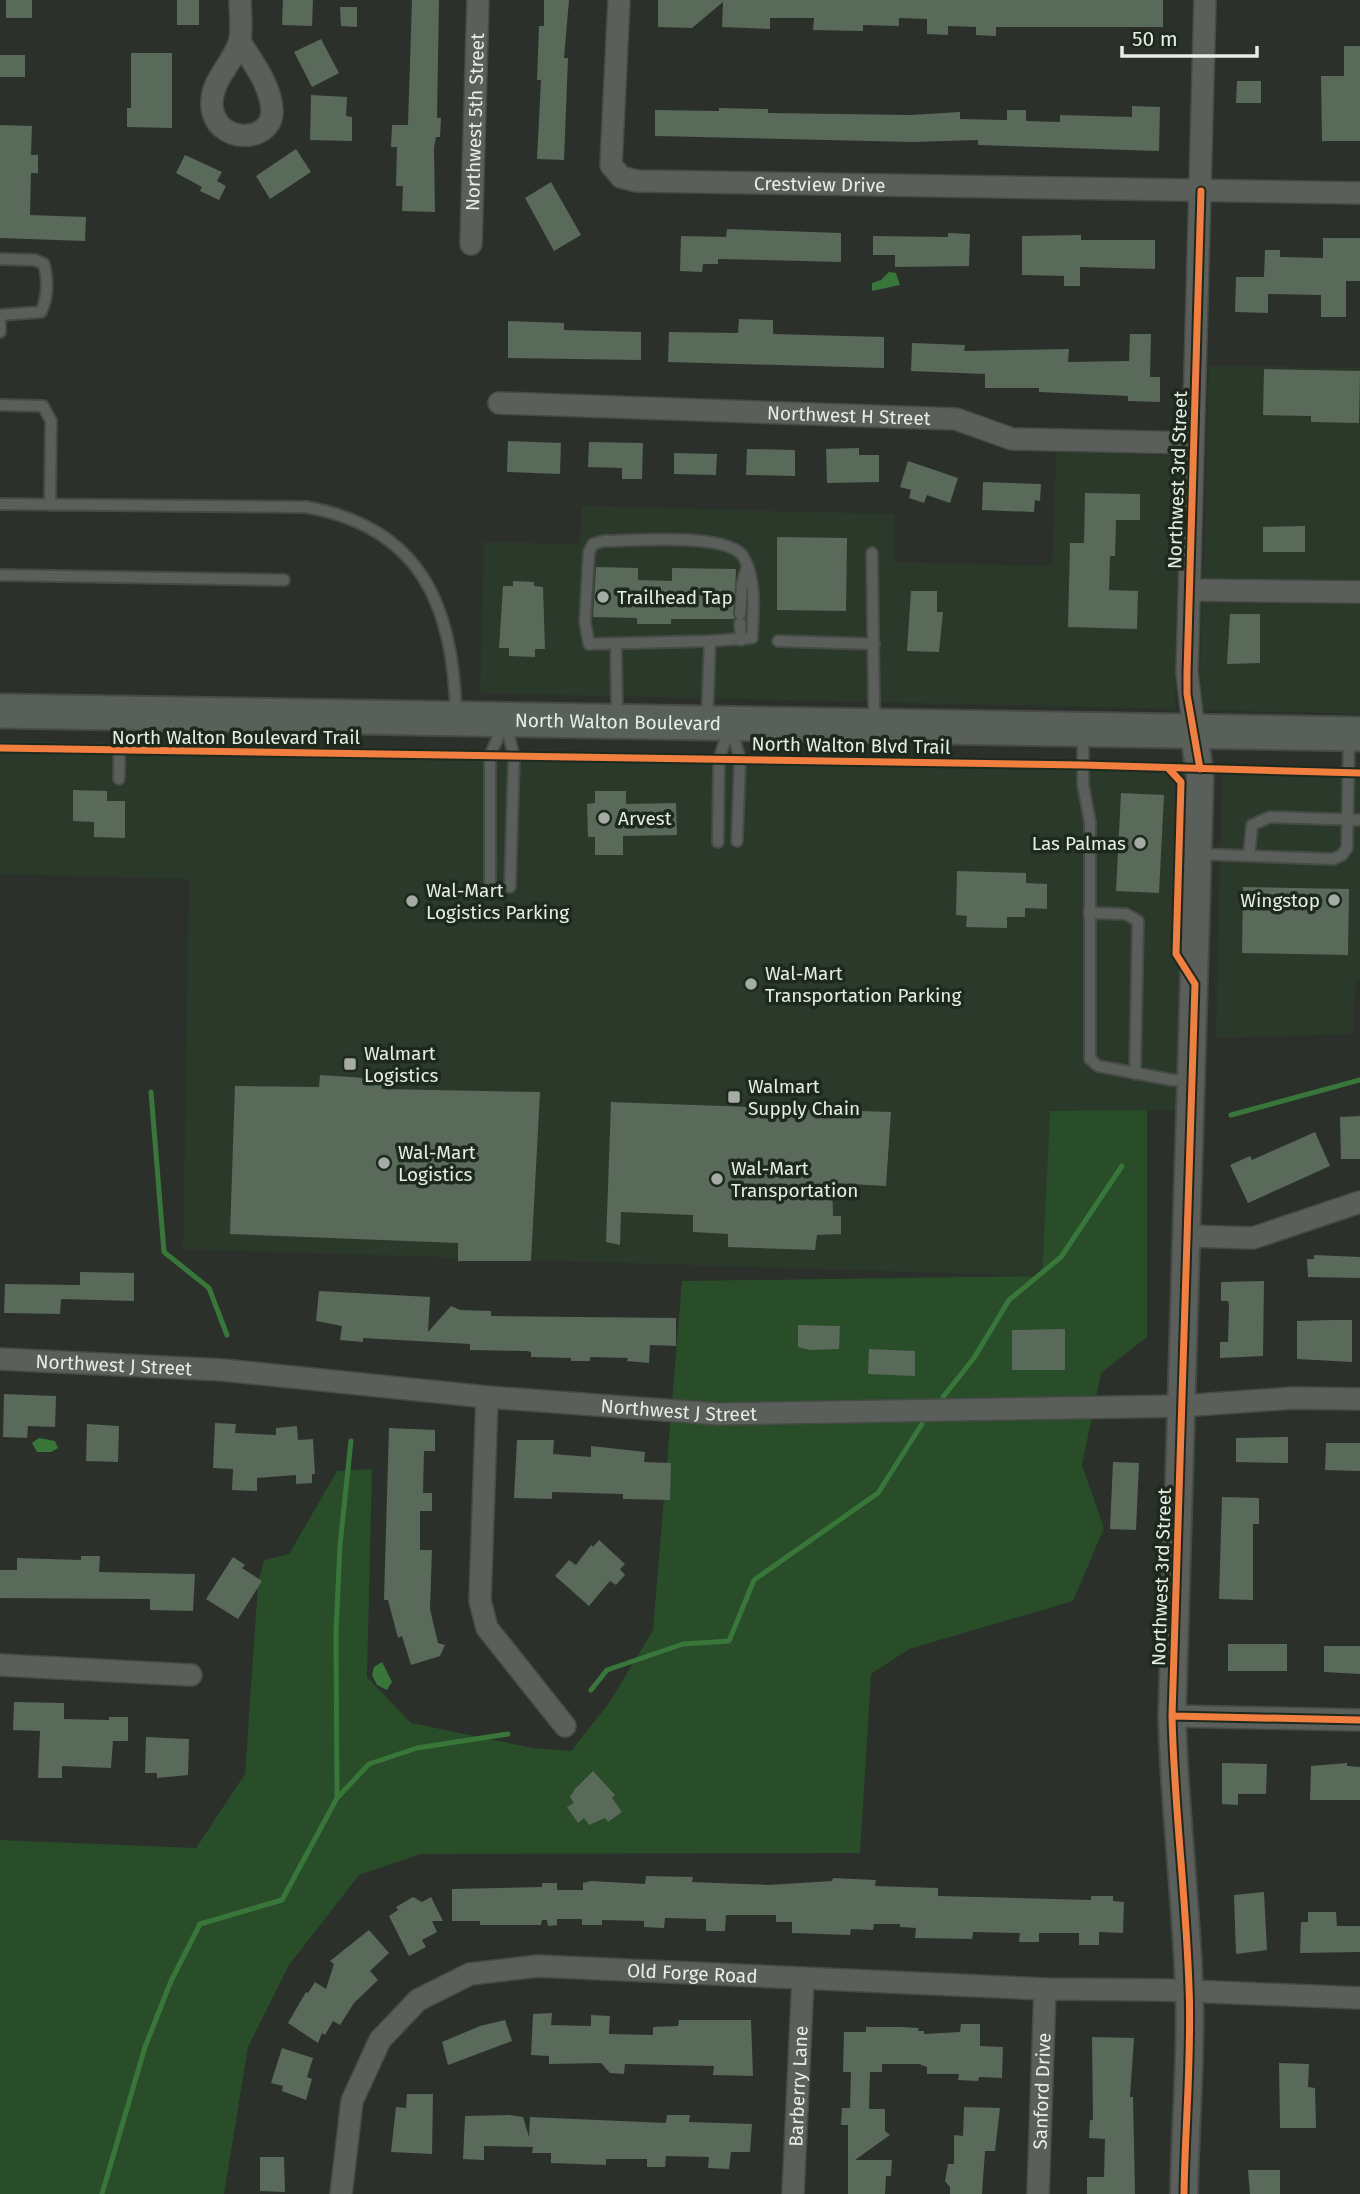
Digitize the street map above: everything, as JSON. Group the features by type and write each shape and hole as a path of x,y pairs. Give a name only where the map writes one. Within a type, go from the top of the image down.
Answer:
{"main road":[{"name":"North Walton Boulevard","path":"0,712 1355,734"}],"street":[{"path":"240,0 240,42"},
{"name":"Northwest 5th Street","path":"471,244 478,0"},
{"name":"Crestview Drive","path":"619,0 611,165 621,177 651,181 1360,193"},
{"name":"Northwest 3rd Street","path":"1184,2194 1189,1991 1184,1879 1173,1789 1172,1716 1200,769 1187,694 1206,0"},
{"name":"Northwest H Street","path":"499,403 956,419 1012,439 1193,443"},
{"path":"1190,590 1360,592"},
{"path":"1187,1236 1253,1238 1360,1202"},
{"name":"Northwest J Street","path":"0,1359 223,1370 487,1397 718,1414 1182,1406 1293,1398 1360,1399"},
{"path":"487,1397 480,1601 488,1628 565,1726"},
{"path":"0,1665 191,1675"},
{"path":"1172,1716 1360,1720"},
{"name":"Old Forge Road","path":"341,2194 352,2101 380,2040 418,2000 470,1974 538,1966 1045,1989 1360,1997"},
{"name":"Barberry Lane","path":"793,2194 803,1978"},
{"name":"Sanford Drive","path":"1038,2194 1045,1989"}],"lane":[{"path":"0,259 34,260 44,264 47,275 46,302 41,312 0,315 0,332"},
{"path":"0,405 43,406 51,421 50,505"},
{"path":"0,504 306,507 338,513 369,527 396,546 416,568 439,607 450,639 455,672 456,719"},
{"path":"604,541 717,542 735,547 744,556 754,588 752,638 741,640 589,644 586,611 589,552 593,544 604,541"},
{"path":"872,554 874,706 878,726"},
{"path":"741,640 742,584 747,567"},
{"path":"0,575 284,580"},
{"path":"710,641 719,724 718,842"},
{"path":"778,642 874,644"},
{"path":"616,645 617,722"},
{"path":"119,779 120,713"},
{"path":"505,721 514,757 510,887"},
{"path":"490,887 490,756 505,721"},
{"path":"719,724 740,759 737,841"},
{"path":"1083,729 1083,784 1090,822 1090,1059 1098,1066 1172,1080 1192,1080"},
{"path":"1198,854 1333,859 1342,855 1347,848 1355,734"},
{"path":"1249,856 1252,825 1259,820 1270,817 1360,820"},
{"path":"1089,913 1126,914 1138,921 1135,1073"}],"shaded area":[{"path":"889,272 896,273 900,285 872,291 872,283 881,280"},
{"path":"1209,366 1360,368 1360,714 1199,710"},
{"path":"1056,452 1181,456 1175,709 480,693 484,542 580,544 581,506 894,514 894,562 1052,566"},
{"path":"0,741 1186,763 1178,1110 1050,1112 1042,1276 183,1249 189,879 0,874"},
{"path":"1222,764 1360,767 1360,981 1356,981 1353,1034 1216,1038"},
{"path":"1147,1110 1147,1337 1101,1373 1082,1465 1104,1528 1073,1601 909,1649 871,1674 860,1853 421,1854 359,1875 289,1965 248,2047 224,2194 0,2194 0,1840 196,1848 245,1774 258,1585 264,1560 289,1554 337,1471 372,1469 367,1677 411,1723 533,1748 571,1751 609,1703 653,1630 682,1281 1042,1276 1050,1111"},
{"path":"39,1438 55,1441 58,1448 51,1452 37,1452 32,1443"},
{"path":"382,1662 392,1682 387,1690 377,1685 372,1675 374,1667"}],"building":[{"path":"6,0 32,0 32,18 6,18"},
{"path":"177,0 199,0 199,25 177,25"},
{"path":"283,0 313,0 312,26 282,25"},
{"path":"412,0 439,0 437,118 441,118 440,137 436,137 434,148 435,212 402,211 403,186 396,186 397,147 391,147 392,125 408,125"},
{"path":"544,0 569,0 564,58 568,58 564,160 537,159 541,80 537,80 539,26 544,26"},
{"path":"658,0 1163,0 1163,27 996,27 996,36 976,35 976,27 948,26 948,35 927,34 927,19 899,18 899,26 863,25 863,31 813,30 814,18 770,18 770,29 722,27 723,2 692,28 658,27"},
{"path":"340,7 357,7 357,27 341,26"},
{"path":"321,39 339,73 312,87 294,52"},
{"path":"1344,46 1360,46 1360,141 1322,141 1321,76 1344,76"},
{"path":"131,53 172,53 172,128 127,127 127,108 131,108"},
{"path":"0,55 25,55 25,77 0,77"},
{"path":"1237,81 1261,81 1261,103 1236,103"},
{"path":"311,95 347,97 346,116 352,117 352,141 310,140"},
{"path":"1132,106 1160,107 1159,151 978,145 978,140 912,142 655,136 655,110 719,111 719,108 768,109 768,113 911,115 960,112 960,119 1007,120 1007,110 1026,110 1026,121 1060,122 1060,115 1132,117"},
{"path":"0,125 32,126 31,155 38,155 38,173 31,173 30,215 86,217 85,241 0,238"},
{"path":"296,149 311,172 270,199 256,176"},
{"path":"185,155 222,172 217,181 226,186 219,200 200,191 202,187 176,173"},
{"path":"551,182 581,235 554,251 525,198"},
{"path":"727,229 841,233 841,262 718,259 718,264 703,264 702,272 680,271 681,236 726,237"},
{"path":"948,233 970,234 969,266 895,267 895,255 873,255 873,236 948,237"},
{"path":"1081,235 1081,240 1155,240 1155,269 1080,267 1080,286 1064,286 1064,276 1022,275 1022,236"},
{"path":"1323,238 1360,238 1360,281 1346,281 1346,317 1321,317 1321,295 1268,294 1268,313 1235,312 1236,277 1264,277 1265,250 1280,250 1280,257 1323,258"},
{"path":"739,319 773,320 773,334 884,337 884,368 668,362 669,332 738,333"},
{"path":"508,321 564,323 564,330 641,332 641,360 508,358"},
{"path":"1130,334 1151,334 1150,377 1160,377 1160,402 1128,401 1128,396 1039,392 1039,388 985,388 985,374 911,371 912,343 965,345 964,351 1069,349 1068,362 1129,361"},
{"path":"1264,369 1360,371 1359,423 1311,422 1311,416 1263,415"},
{"path":"508,441 561,443 560,474 507,472"},
{"path":"589,442 643,443 642,479 622,479 622,468 588,467"},
{"path":"859,448 859,455 879,455 879,482 827,483 826,449"},
{"path":"747,449 795,450 795,476 746,475"},
{"path":"674,453 717,454 716,475 674,474"},
{"path":"908,461 958,478 950,503 927,495 924,503 909,498 911,490 900,487"},
{"path":"983,482 1041,484 1040,501 1035,500 1034,512 982,510"},
{"path":"1085,493 1140,494 1140,520 1116,520 1115,556 1110,556 1109,590 1138,591 1137,629 1068,627 1070,543 1084,543"},
{"path":"1305,526 1305,552 1263,552 1263,527"},
{"path":"777,537 847,538 846,611 777,610"},
{"path":"596,567 638,568 638,580 672,581 672,568 736,569 734,619 671,619 671,624 637,624 637,618 593,617"},
{"path":"513,581 534,582 534,586 543,587 545,649 535,649 535,657 509,656 509,648 499,648 503,586 513,586"},
{"path":"911,591 937,591 937,612 943,612 939,652 907,651"},
{"path":"1230,614 1260,614 1260,663 1227,664"},
{"path":"73,790 107,791 107,801 125,801 125,838 94,837 94,822 73,821"},
{"path":"595,791 626,791 626,804 676,803 677,835 623,836 623,855 595,855 595,837 588,837 587,804 595,803"},
{"name":"Las Palmas","path":"1121,793 1164,795 1159,893 1116,891"},
{"path":"957,871 1026,873 1026,883 1047,884 1047,909 1025,908 1025,917 1007,917 1007,928 966,927 967,916 956,915"},
{"path":"1243,887 1349,889 1348,955 1242,953"},
{"name":"Wal-Mart Logistics","path":"320,1075 380,1079 382,1089 540,1092 531,1261 458,1261 458,1243 230,1234 235,1086 319,1087"},
{"name":"Wal-Mart Transportation","path":"611,1102 891,1112 886,1186 832,1183 833,1216 841,1216 841,1234 817,1235 815,1250 728,1247 728,1234 693,1232 693,1215 621,1212 620,1245 606,1242"},
{"path":"1360,1116 1360,1159 1341,1159 1340,1117"},
{"path":"1315,1132 1330,1166 1248,1203 1230,1165 1250,1156 1252,1160"},
{"path":"1314,1255 1360,1257 1360,1278 1308,1277 1307,1259 1314,1259"},
{"path":"80,1272 134,1273 134,1301 61,1299 60,1314 4,1313 5,1284 80,1285"},
{"path":"1264,1281 1263,1356 1220,1358 1220,1342 1228,1342 1229,1305 1228,1301 1221,1301 1221,1282"},
{"path":"319,1291 430,1297 428,1332 451,1306 460,1310 491,1311 491,1316 676,1318 676,1346 650,1345 649,1363 627,1361 628,1358 590,1357 590,1361 571,1361 571,1358 531,1357 531,1352 527,1351 470,1350 470,1344 363,1338 363,1342 340,1340 342,1326 316,1321"},
{"path":"1352,1320 1352,1362 1297,1359 1297,1321"},
{"path":"798,1325 840,1326 839,1349 810,1350 798,1347"},
{"path":"1065,1329 1065,1370 1012,1370 1012,1330"},
{"path":"869,1349 915,1351 915,1376 868,1374"},
{"path":"4,1394 56,1396 55,1427 28,1426 27,1438 3,1437"},
{"path":"215,1423 236,1424 235,1433 276,1435 276,1428 297,1426 298,1440 313,1439 315,1474 312,1474 312,1483 296,1484 296,1475 257,1478 257,1491 232,1490 233,1469 213,1468"},
{"path":"87,1424 119,1426 118,1462 86,1461"},
{"path":"389,1428 435,1430 435,1451 424,1451 423,1493 432,1493 432,1511 420,1511 420,1550 432,1550 430,1609 438,1643 445,1645 440,1656 411,1665 402,1636 398,1638 388,1600 384,1600"},
{"path":"1288,1437 1288,1463 1236,1462 1236,1438"},
{"path":"517,1440 554,1440 553,1454 591,1457 591,1446 645,1452 644,1462 671,1463 670,1500 623,1499 623,1494 552,1492 552,1499 514,1498"},
{"path":"1326,1443 1360,1443 1360,1471 1325,1470"},
{"path":"1113,1462 1139,1463 1136,1530 1110,1529"},
{"path":"1222,1497 1259,1498 1259,1524 1253,1524 1253,1600 1219,1599"},
{"path":"599,1540 625,1564 620,1569 625,1575 616,1585 610,1581 589,1606 555,1576 569,1560 576,1565 591,1545 593,1547"},
{"path":"81,1556 100,1556 99,1572 195,1574 193,1611 150,1610 150,1599 0,1598 0,1570 17,1570 17,1558 81,1560"},
{"path":"233,1557 245,1565 242,1568 262,1581 238,1619 206,1599"},
{"path":"1228,1644 1287,1644 1287,1671 1228,1671"},
{"path":"1324,1646 1360,1646 1360,1674 1324,1672"},
{"path":"14,1702 64,1703 64,1719 109,1720 109,1717 128,1717 128,1741 113,1741 111,1768 62,1766 62,1778 38,1778 40,1731 13,1730"},
{"path":"146,1737 189,1739 188,1775 157,1778 157,1773 145,1773"},
{"path":"1222,1763 1267,1764 1266,1794 1238,1794 1238,1805 1222,1804"},
{"path":"1347,1763 1347,1766 1360,1767 1360,1800 1310,1800 1311,1766"},
{"path":"593,1771 615,1795 612,1798 622,1812 608,1822 605,1818 589,1825 584,1818 578,1823 567,1807 574,1803 570,1797 575,1789"},
{"path":"646,1876 693,1877 692,1882 768,1885 832,1881 833,1878 876,1880 875,1886 938,1888 938,1896 1091,1900 1091,1896 1113,1896 1113,1901 1124,1902 1123,1933 1099,1932 1099,1945 1079,1945 1079,1933 1039,1933 1039,1942 1019,1942 1020,1933 973,1932 972,1939 915,1938 916,1928 900,1927 900,1924 874,1924 873,1930 851,1929 850,1935 792,1933 792,1922 776,1922 776,1915 726,1915 725,1931 706,1931 706,1919 665,1918 664,1928 644,1927 644,1921 602,1920 602,1925 582,1925 582,1919 557,1919 557,1925 548,1926 547,1920 542,1920 541,1925 480,1925 480,1921 452,1921 452,1889 542,1887 542,1883 557,1883 557,1890 583,1890 583,1883 591,1881 645,1884"},
{"path":"1264,1892 1267,1950 1236,1954 1234,1895"},
{"path":"413,1897 422,1902 431,1897 443,1921 432,1921 437,1932 422,1940 426,1947 409,1956 389,1916 398,1910 396,1907"},
{"path":"1308,1912 1336,1912 1337,1926 1360,1926 1360,1952 1300,1953 1301,1922 1308,1922"},
{"path":"369,1930 389,1953 370,1971 378,1980 354,2003 340,2025 333,2021 325,2035 322,2033 318,2043 288,2023 315,1982 326,1989 334,1964 330,1961"},
{"path":"552,2013 551,2025 591,2026 591,2015 610,2016 609,2034 653,2035 653,2027 678,2026 679,2020 751,2020 753,2076 713,2075 714,2066 625,2064 624,2074 610,2073 601,2063 549,2064 549,2056 531,2055 533,2014"},
{"path":"505,2020 512,2041 448,2065 442,2042 480,2026"},
{"path":"961,2024 980,2024 980,2046 1003,2047 1002,2078 958,2080 959,2074 927,2074 927,2067 919,2064 882,2064 882,2072 870,2072 869,2109 885,2109 885,2131 890,2135 855,2160 892,2160 891,2176 886,2176 885,2194 848,2194 848,2125 841,2125 842,2108 850,2108 851,2072 843,2072 844,2032 866,2032 866,2027 900,2027 919,2028 918,2031 924,2031 924,2034 960,2032"},
{"path":"1092,2037 1134,2038 1130,2097 1133,2097 1135,2194 1087,2194 1087,2177 1104,2177 1105,2139 1089,2138 1090,2120 1093,2120"},
{"path":"282,2048 313,2058 307,2077 312,2079 306,2100 282,2091 283,2086 271,2083"},
{"path":"1279,2063 1309,2064 1308,2087 1315,2088 1316,2128 1280,2128"},
{"path":"407,2094 433,2094 432,2154 391,2152 396,2107 406,2108"},
{"path":"964,2107 1000,2108 995,2151 985,2151 982,2194 950,2194 950,2187 945,2181 948,2164 954,2164 954,2135 963,2136"},
{"path":"667,2115 690,2115 689,2122 752,2124 750,2152 731,2152 729,2169 708,2168 709,2157 666,2156 665,2167 647,2167 647,2159 606,2159 606,2165 551,2163 551,2153 532,2153 533,2147 484,2146 484,2160 463,2159 465,2116 523,2117 529,2137 530,2117 666,2123"},
{"path":"260,2157 284,2157 285,2192 260,2191"},
{"path":"1248,2170 1280,2170 1280,2194 1250,2194"}],"waterway":[{"path":"1231,1115 1360,1080"},
{"path":"151,1092 164,1252 209,1288 227,1335"},
{"path":"943,1397 974,1358 1009,1300 1061,1257 1122,1166"},
{"path":"591,1690 607,1670 683,1644 729,1641 754,1580 878,1493 922,1424"},
{"path":"102,2194 145,2047 171,1981 200,1924 282,1900 337,1798 336,1632 340,1545 351,1441"},
{"path":"337,1798 369,1764 417,1748 508,1734"}],"cycle path":[{"path":"1200,769 1187,694 1187,673 1201,191"},
{"name":"North Walton Boulevard Trail","path":"0,748 1083,765 1360,773"},
{"path":"1168,768 1181,782 1176,954 1195,984 1172,1716 1190,2013 1184,2194"},
{"path":"1172,1716 1360,1720"}],"place":[{"name":"Trailhead Tap","path":"603,597"},
{"name":"Arvest","path":"604,818"},
{"name":"Las Palmas","path":"1140,843"},
{"name":"Wingstop","path":"1334,900"},
{"name":"Wal-Mart Logistics Parking","path":"412,901"},
{"name":"Wal-Mart Transportation Parking","path":"751,984"},
{"name":"Walmart Logistics","path":"350,1064"},
{"name":"Walmart Supply Chain","path":"734,1097"},
{"name":"Wal-Mart Logistics","path":"384,1163"},
{"name":"Wal-Mart Transportation","path":"717,1179"}]}
